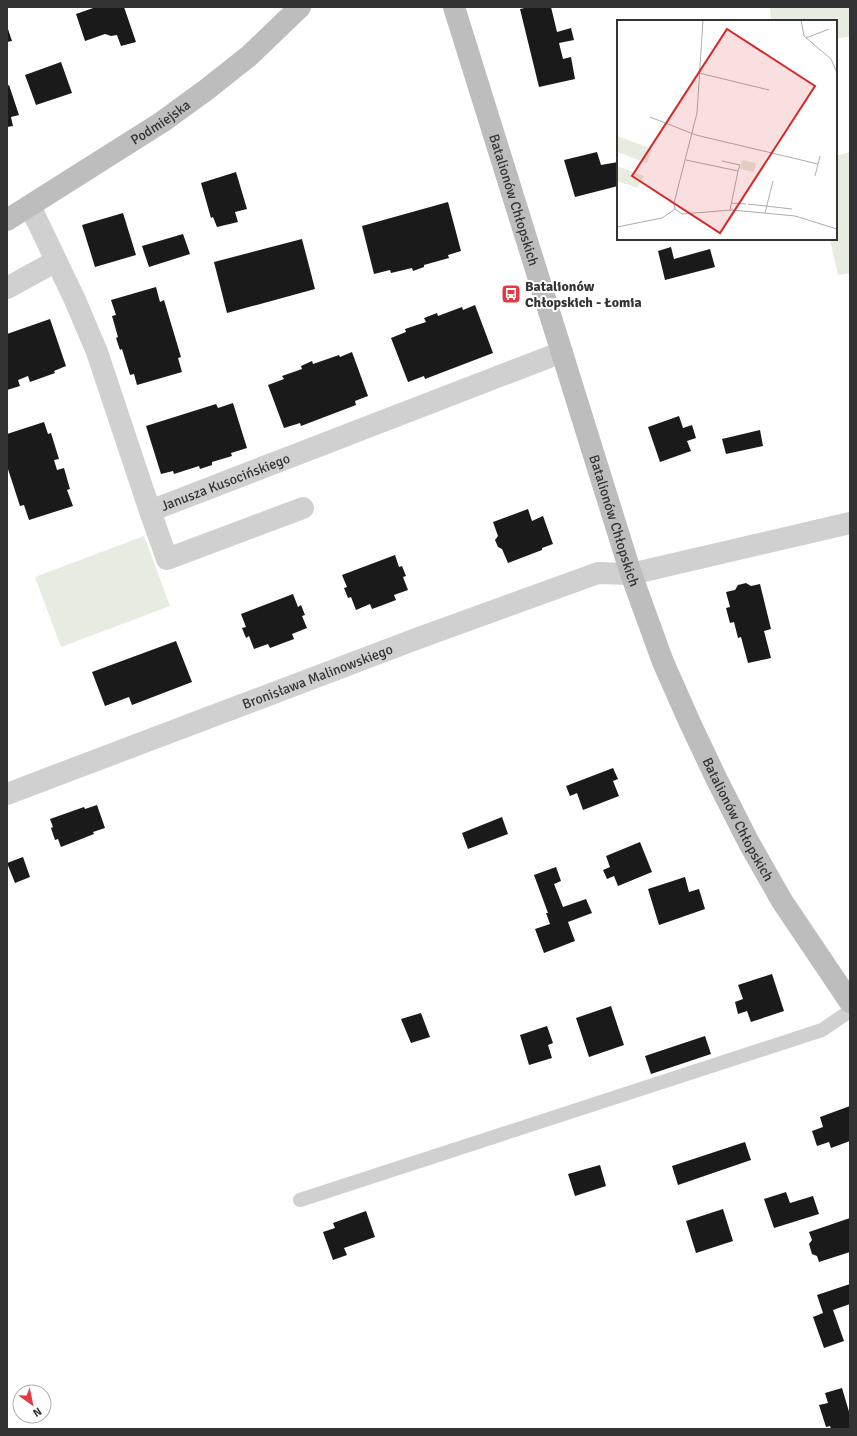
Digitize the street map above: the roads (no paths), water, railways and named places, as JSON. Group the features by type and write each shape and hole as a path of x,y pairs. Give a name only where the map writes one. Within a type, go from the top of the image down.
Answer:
{"street":[{"name":"Podmiejska","path":"7,220 162,122 249,56 300,7"},
{"name":"Batalionów Chłopskich","path":"454,7 631,574 663,662 717,780 749,843 782,901 850,1002"},
{"name":"Janusza Kusocińskiego","path":"30,206 98,352 150,511 562,352"},
{"path":"7,288 56,261"},
{"path":"150,511 167,559 303,508"},
{"name":"Bronisława Malinowskiego","path":"7,794 416,639 598,573 631,574 850,523"}],"lane":[{"path":"300,1200 822,1030 850,1010"}],"place":[{"name":"Batalionów Chłopskich - Łomia","path":"511,294"}]}
